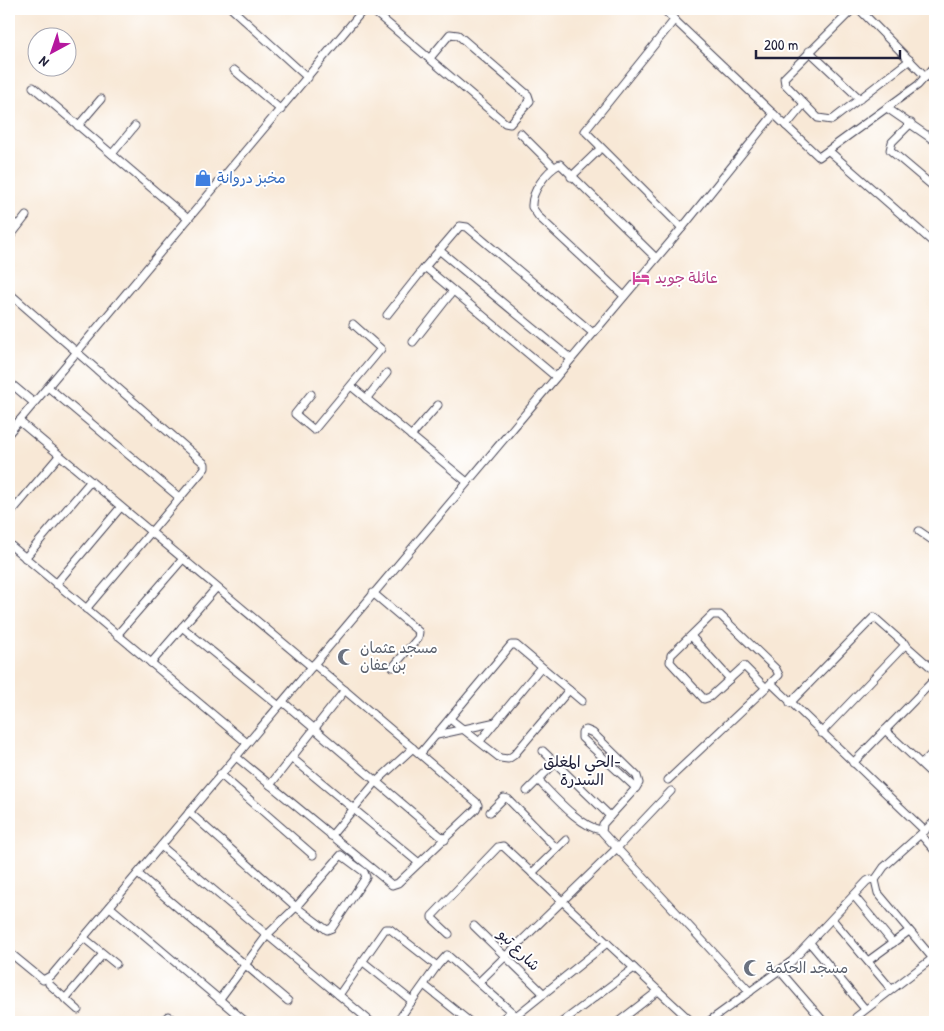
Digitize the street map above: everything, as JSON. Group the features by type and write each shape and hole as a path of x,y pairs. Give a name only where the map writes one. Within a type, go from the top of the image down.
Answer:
{"street":[{"path":"232,9 308,78"},
{"path":"9,433 364,9"},
{"path":"370,9 508,124 530,101 528,95 458,35 450,34 430,58"},
{"path":"663,9 816,156 821,156 829,151 886,108 926,77 935,66"},
{"path":"852,9 784,78 785,84 818,118 827,121 832,120 910,60"},
{"path":"859,9 926,77"},
{"path":"675,19 586,129 586,134 682,228"},
{"path":"809,51 860,99"},
{"path":"234,70 281,110"},
{"path":"33,87 188,218"},
{"path":"78,126 101,99"},
{"path":"786,126 804,104"},
{"path":"886,108 911,123 935,141"},
{"path":"9,952 43,980 48,978 84,938 235,756 281,704 682,228 774,114"},
{"path":"911,123 890,144 890,150 935,188"},
{"path":"112,154 135,126"},
{"path":"520,133 554,167"},
{"path":"571,177 600,148"},
{"path":"829,151 935,244"},
{"path":"624,296 539,217 532,207 534,192 554,167 560,164 571,177 656,258"},
{"path":"9,238 26,216"},
{"path":"9,219 18,226"},
{"path":"387,315 424,267 460,226 467,227 593,333"},
{"path":"439,250 571,359"},
{"path":"424,267 556,377"},
{"path":"413,342 453,291"},
{"path":"9,293 205,464 205,468 86,609"},
{"path":"310,394 295,414 314,430 381,349 353,324"},
{"path":"366,398 387,374"},
{"path":"9,382 34,403"},
{"path":"352,386 467,482"},
{"path":"48,387 180,498"},
{"path":"411,436 438,405"},
{"path":"18,422 216,588 345,690 478,805 445,840 398,883 392,885 235,756"},
{"path":"9,515 59,456"},
{"path":"25,558 90,482"},
{"path":"56,584 120,508"},
{"path":"919,531 935,542"},
{"path":"9,544 247,743"},
{"path":"117,634 182,560"},
{"path":"151,663 216,588"},
{"path":"373,594 419,632 418,638 393,666"},
{"path":"668,780 769,686 778,676 778,672 718,614 712,615 669,659 685,680 706,700 746,666 769,686 790,703 853,764 923,833 935,851"},
{"path":"790,703 873,618 878,618 935,671"},
{"path":"182,627 314,729 445,840"},
{"path":"691,636 730,679"},
{"path":"821,733 906,644"},
{"path":"420,754 511,645 516,645 582,701"},
{"path":"480,741 541,667"},
{"path":"853,764 935,679"},
{"path":"270,784 345,690"},
{"path":"450,719 503,759 511,758 569,690"},
{"path":"436,735 496,722"},
{"path":"601,830 602,826 636,788 639,782 637,776 592,733 586,730 582,732 582,738 636,788"},
{"path":"885,730 935,777"},
{"path":"332,836 376,782 413,748"},
{"path":"922,764 935,750"},
{"path":"544,752 610,816"},
{"path":"292,758 419,863"},
{"path":"527,791 555,763"},
{"path":"220,774 313,854"},
{"path":"538,780 582,822 592,829 601,830 750,992"},
{"path":"479,982 617,848 671,791"},
{"path":"490,812 500,800 504,798 508,800 557,848"},
{"path":"189,812 296,907 327,930 331,930 366,880 366,874 341,855 296,907 268,934 219,1000"},
{"path":"856,1017 891,989 934,959 878,893 875,880 879,872 935,821"},
{"path":"532,873 566,840"},
{"path":"161,846 371,1022"},
{"path":"449,934 432,916 498,847 506,848 689,1021"},
{"path":"138,874 288,1002"},
{"path":"708,1022 780,971 810,943 869,880 875,880"},
{"path":"854,896 893,943"},
{"path":"110,907 246,1022"},
{"path":"832,919 891,989"},
{"name":"شارع تبو","path":"474,926 544,994"},
{"path":"339,995 383,930 388,928 437,966"},
{"path":"868,961 910,930"},
{"path":"84,938 116,964"},
{"path":"498,1022 544,994 607,943"},
{"path":"810,943 865,1009"},
{"path":"65,999 103,954"},
{"path":"398,1022 437,966 447,955 523,1022"},
{"path":"362,961 412,1001"},
{"path":"562,1022 634,968"},
{"path":"780,971 824,1022"},
{"path":"48,978 49,984 78,1010"},
{"path":"424,984 470,1022"},
{"path":"618,1022 658,991"},
{"path":"160,1022 168,1016 176,1022"}],"place":[{"name":"مخبز دروانة","path":"203,178"},
{"name":"عائلة جويد","path":"641,278"},
{"name":"مسجد عثمان بن عفان","path":"346,657"},
{"name":"مسجد الحكمة","path":"752,968"}],"district":[{"name":"الحي المغلق- السدرة","path":"582,770"}]}
